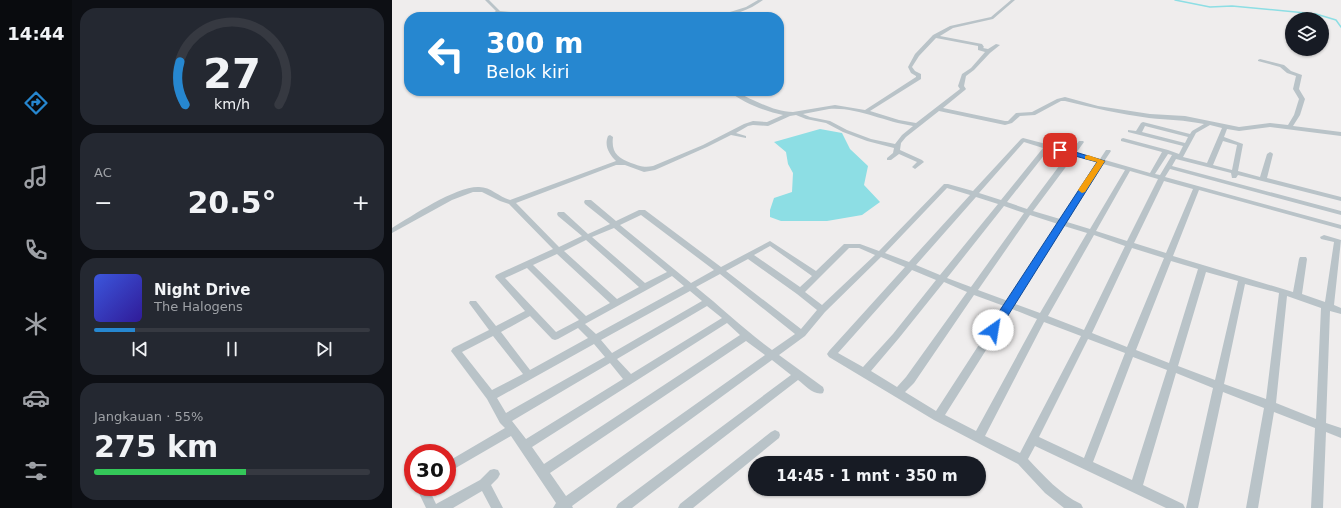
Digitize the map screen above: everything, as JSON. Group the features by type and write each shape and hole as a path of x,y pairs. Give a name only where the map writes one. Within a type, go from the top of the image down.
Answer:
{"street":[{"path":"487,0 498,9 497,12"},
{"path":"732,12 745,8 761,0"},
{"path":"865,112 919,78 919,75 913,72 910,66 926,43 935,36 952,27 992,18 1013,0"},
{"path":"935,36 980,45 982,47 980,49 989,51"},
{"path":"889,159 896,154 898,143 904,136 963,89 961,85 964,75 969,72 989,51 998,45"},
{"path":"1260,60 1282,66 1289,72 1299,75 1296,89 1302,99 1297,115 1289,128"},
{"path":"742,96 763,106 828,122 864,139 897,149 921,162 915,167"},
{"path":"939,109 1005,123 1010,122 1018,114 1033,114 1059,100 1065,99 1098,108 1150,116 1169,116 1226,127 1245,128 1270,125 1341,134"},
{"path":"610,137 609,142 612,154 621,162 639,169 649,170 751,123 768,124 793,114 837,107 865,112 917,125"},
{"path":"1022,460 1034,440 1086,335 1162,177 1187,145 1191,136 1200,127 1210,123"},
{"path":"1138,133 1143,124 1191,136"},
{"path":"1209,166 1226,127"},
{"path":"1130,131 1187,145"},
{"path":"731,133 744,137"},
{"path":"864,372 896,336 1056,136"},
{"path":"1221,138 1240,144 1235,172 1227,196"},
{"path":"1070,507 1049,489 1022,460 938,417 832,354 973,194 1023,140 1152,174 1197,188 1341,227"},
{"path":"1123,140 1176,154 1177,157 1209,166 1341,199"},
{"path":"898,393 910,380 1028,212 1081,142"},
{"path":"938,417 1008,305 1108,151"},
{"path":"1152,174 1166,151"},
{"path":"1263,179 1270,154"},
{"path":"392,231 438,205 474,189 484,190 504,202 511,202 621,162"},
{"path":"1169,167 1341,213"},
{"path":"978,438 1042,318 1129,168"},
{"path":"531,312 456,351 492,396 504,420 513,429 564,507 771,355 802,334 822,310 880,255 946,185 1341,311"},
{"path":"1087,464 1130,352 1197,188"},
{"path":"511,202 558,250 616,303"},
{"path":"588,202 613,225 728,318 746,336 819,390"},
{"path":"671,273 555,337 499,277 642,212 802,334"},
{"path":"561,214 588,236 644,287"},
{"path":"1317,508 1327,307 1339,241 1324,237"},
{"path":"492,396 770,243 816,275"},
{"path":"800,292 847,246 860,246 1008,305 1341,433"},
{"path":"748,255 800,292 822,310"},
{"path":"1297,296 1303,260"},
{"path":"528,264 582,322 630,380"},
{"path":"1136,487 1203,268"},
{"path":"1192,508 1242,280"},
{"path":"1252,508 1270,406 1283,293"},
{"path":"504,420 707,302"},
{"path":"473,303 529,375"},
{"path":"524,446 728,318"},
{"path":"542,472 746,336"},
{"path":"622,508 798,375"},
{"path":"456,463 513,429"},
{"path":"684,508 774,435"},
{"path":"1034,440 1179,508"},
{"path":"441,508 484,484 494,474"},
{"path":"484,484 497,508"},
{"path":"426,496 432,508"}],"water":[{"path":"820,129 842,133 850,149 868,166 864,185 880,202 862,215 827,221 781,221 770,217 770,210 774,198 792,192 793,173 788,164 786,152 774,142"}],"waterway":[{"path":"1175,0 1210,7 1232,6 1316,14 1336,20 1341,27"}],"slow traffic":[{"path":"1082,190 1101,161 1088,157"}],"route":[{"path":"993,330 1101,161 1060,150"}]}
